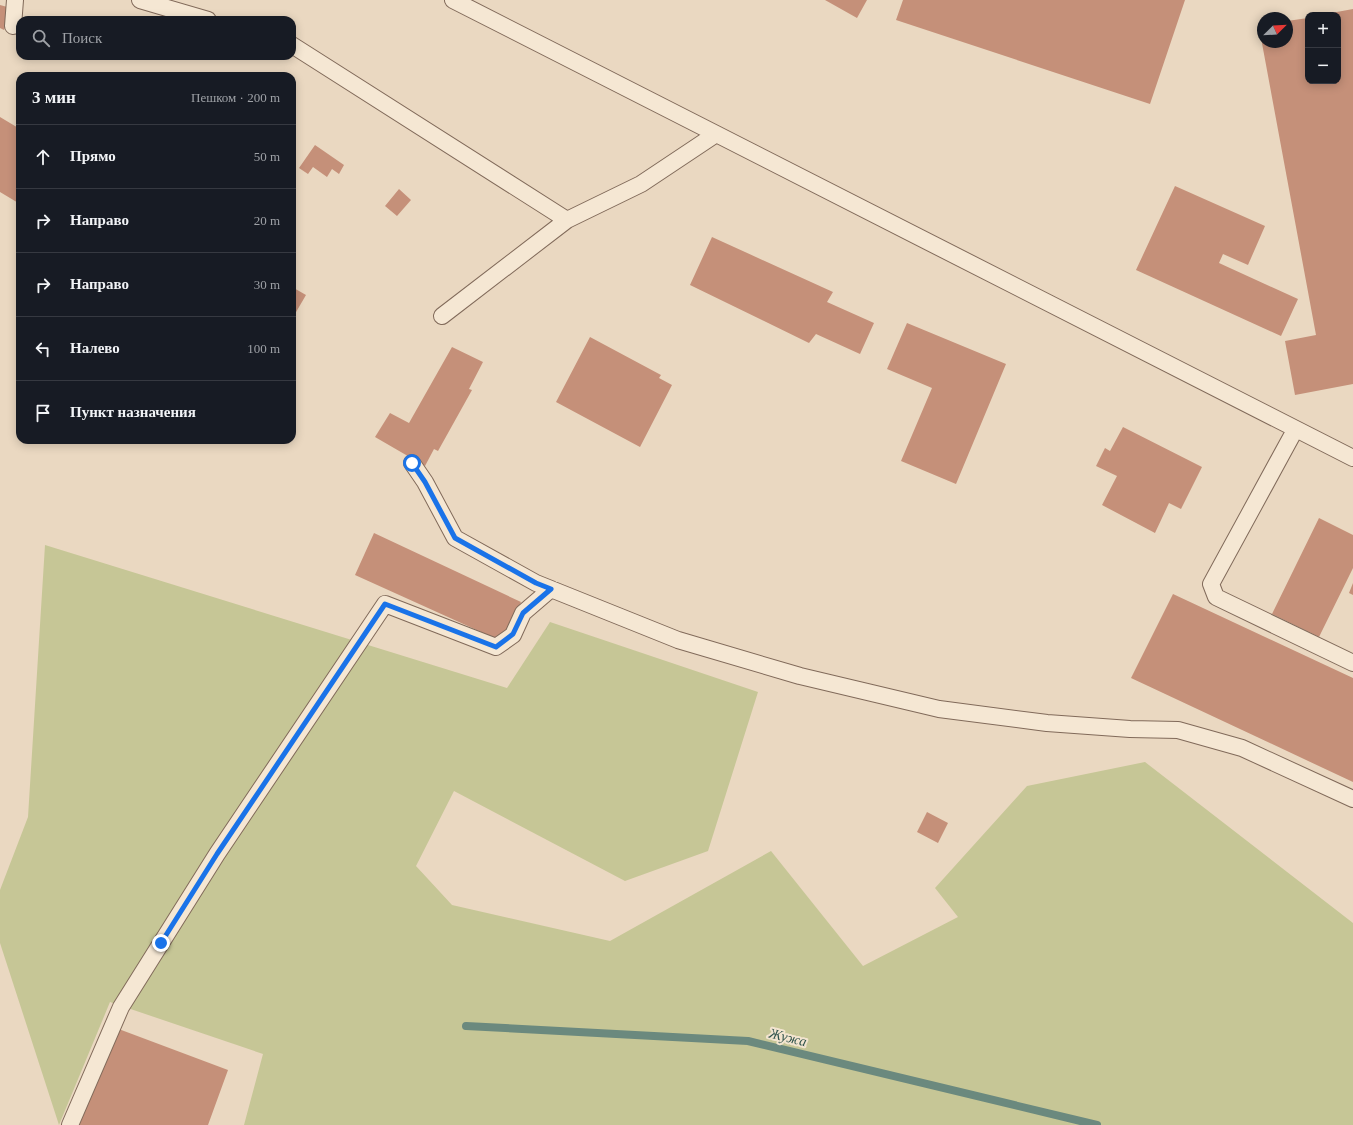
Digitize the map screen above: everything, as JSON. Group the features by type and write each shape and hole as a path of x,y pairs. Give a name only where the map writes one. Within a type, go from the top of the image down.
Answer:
{"lane":[{"path":"13,26 15,0"},
{"path":"140,0 194,16"},
{"path":"453,0 1295,430 1353,458"},
{"path":"296,48 567,220"},
{"path":"442,316 567,220 641,184 716,134"},
{"path":"1295,430 1211,584 1216,597 1353,664"},
{"path":"412,463 425,482 455,538 536,583 678,640 800,676 939,709 1047,723 1130,729 1178,730 1242,748 1353,799"},
{"path":"70,1125 120,1007 217,854 385,604 496,647 513,634 523,613 551,589"}],"green space":[{"path":"45,545 507,688 550,622 758,692 708,851 625,881 454,791 416,866 452,905 610,941 771,851 863,966 958,917 935,888 1027,786 1145,762 1353,923 1353,1125 244,1125 263,1054 110,1002 59,1125 0,943 0,890 28,817"}],"building":[{"path":"825,0 867,0 857,18"},
{"path":"903,0 1185,0 1150,104 896,20"},
{"path":"0,5 11,8 4,30 0,28"},
{"path":"1353,9 1353,384 1295,395 1285,341 1316,335 1263,48 1293,48 1293,20 1305,18 1305,84 1341,84 1341,12 1337,12"},
{"path":"0,117 16,127 16,202 0,192"},
{"path":"315,145 344,165 339,174 332,169 327,177 313,167 308,174 299,168"},
{"path":"1175,186 1265,226 1248,265 1223,254 1219,263 1298,299 1281,336 1136,270"},
{"path":"399,189 411,200 397,216 385,206"},
{"path":"712,237 833,292 827,302 874,323 860,354 816,334 809,343 690,285"},
{"path":"296,289 306,295 296,312"},
{"path":"907,323 1006,364 956,484 901,461 932,388 887,369"},
{"path":"590,337 661,375 659,378 672,385 640,447 556,402"},
{"path":"452,347 483,362 469,389 472,390 438,451 434,449 425,466 375,437 390,413 409,423"},
{"path":"1123,427 1202,467 1181,509 1169,503 1155,533 1102,505 1117,476 1096,466 1105,448 1110,451"},
{"path":"1319,518 1353,535 1353,568 1319,637 1272,614"},
{"path":"374,533 521,602 501,641 355,575"},
{"path":"1353,583 1353,595 1349,593"},
{"path":"1173,594 1353,678 1353,782 1131,678"},
{"path":"927,812 948,823 938,843 917,832"},
{"path":"116,1028 228,1070 208,1125 79,1125"}],"waterway":[{"name":"Жужа","path":"466,1026 748,1041 1097,1125"}],"route":[{"path":"161,943 217,854 385,604 496,647 513,634 523,613 551,589 536,583 455,538 425,482 412,463"}]}
